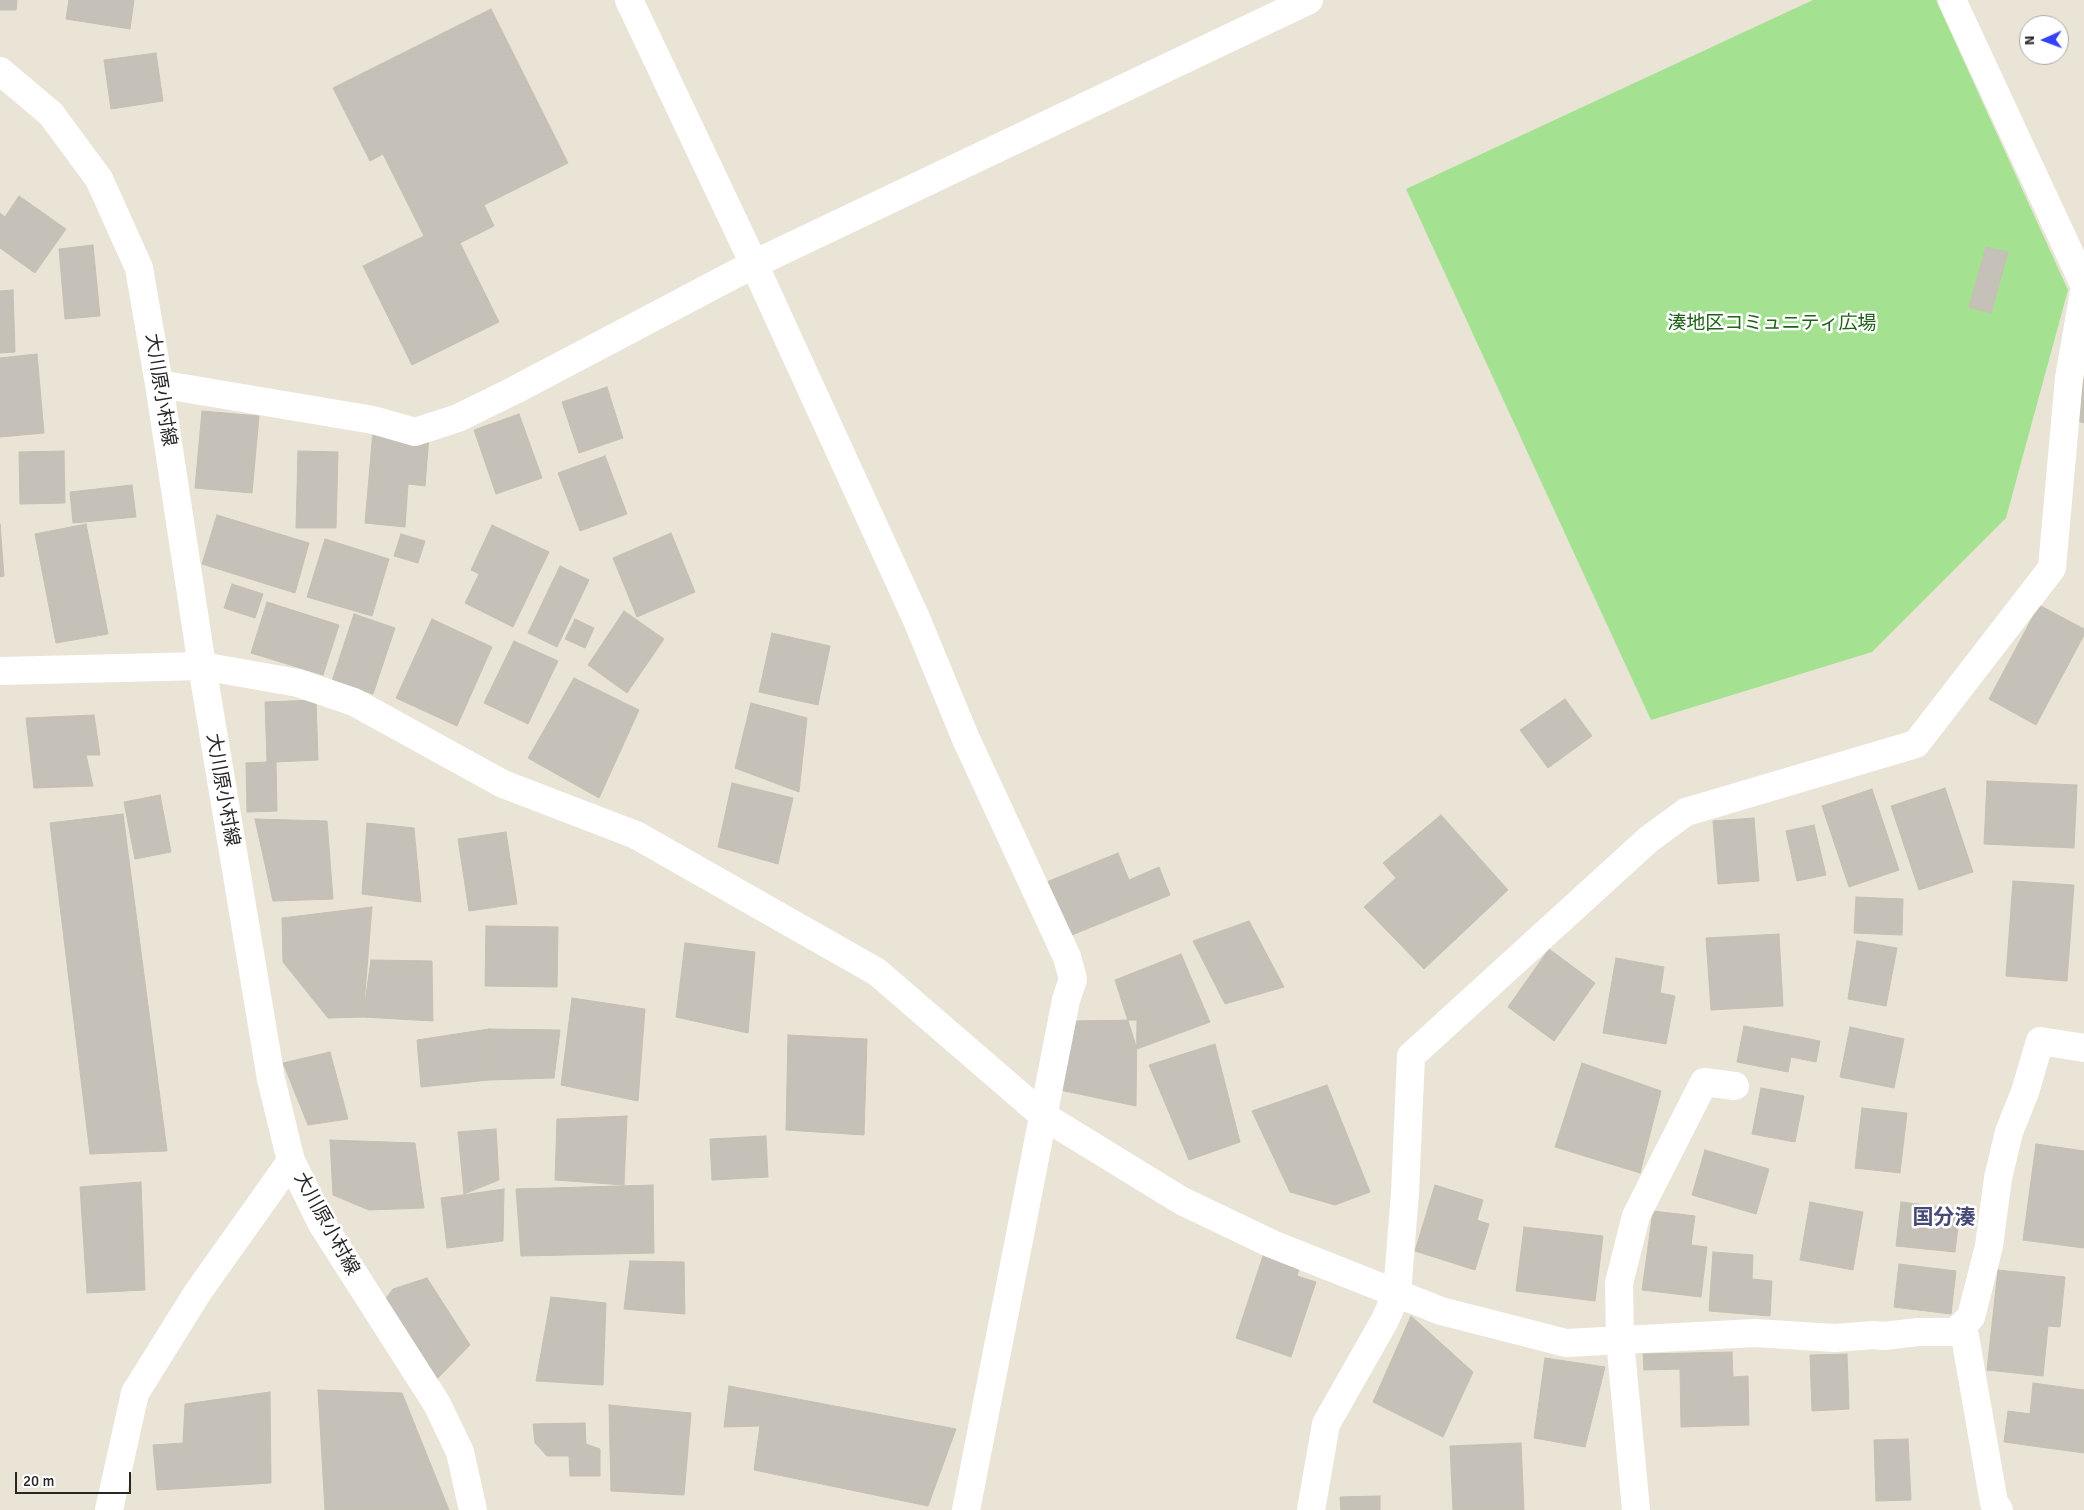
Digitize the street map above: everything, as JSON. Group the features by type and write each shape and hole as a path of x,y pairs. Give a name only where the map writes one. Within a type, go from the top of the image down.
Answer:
{"street":[{"path":"629,0 754,264 916,618 966,739 1067,957 1074,979 1066,1000 1045,1117 966,1510"},
{"path":"159,384 373,420 415,432 458,418 754,264 1309,0"},
{"path":"1952,0 2084,284"},
{"name":"大川原小村線","path":"0,71 51,114 99,178 139,268 159,384 202,666 271,1079 291,1161 322,1224 437,1404 460,1452 473,1510"},
{"path":"1311,1510 1326,1424 1385,1320 1397,1293 1405,1193 1411,1056 1649,840 1686,812 1916,744 2052,568 2069,378 2084,292"},
{"path":"0,671 202,666 298,683 354,702 503,784 636,835 877,972 1045,1117 1182,1201 1272,1244 1441,1311 1566,1343 1756,1333 1835,1338 1884,1336 1918,1332 1955,1332 1972,1318 1989,1246 1998,1178 2009,1132 2025,1092 2040,1041 2084,1048"},
{"path":"1636,1510 1620,1340 1619,1284 1636,1216 1704,1082 1735,1086"},
{"path":"109,1510 135,1393 198,1292 291,1161"},
{"path":"1963,1325 1994,1503 2000,1510"}],"green space":[{"name":"湊地区コミュニティ広場","path":"1813,0 1936,0 2068,290 2006,518 1872,652 1651,720 1406,189"}],"building":[{"path":"0,0 17,0 16,10 0,10"},
{"path":"69,0 134,0 130,29 66,19"},
{"path":"491,9 568,163 484,205 494,226 460,243 499,322 412,365 363,266 424,236 383,154 370,161 333,88"},
{"path":"156,53 163,101 111,109 104,60"},
{"path":"19,196 66,229 35,273 0,248 0,213 5,217"},
{"path":"93,245 100,316 65,319 59,249"},
{"path":"1986,247 2008,252 1991,313 1969,307"},
{"path":"13,290 15,352 0,353 0,291"},
{"path":"37,354 44,433 0,437 0,358"},
{"path":"2084,379 2084,423 2072,419"},
{"path":"607,387 623,438 579,453 562,402"},
{"path":"202,411 259,416 252,493 195,488"},
{"path":"519,414 542,478 496,494 474,430"},
{"path":"373,431 429,436 425,486 408,484 405,527 365,523"},
{"path":"64,451 65,503 20,504 19,452"},
{"path":"298,451 338,452 336,528 296,528"},
{"path":"605,456 627,514 580,531 558,473"},
{"path":"132,485 136,517 73,523 70,492"},
{"path":"217,515 309,543 295,593 202,564"},
{"path":"0,524 4,576 0,577"},
{"path":"86,524 108,634 56,643 35,534"},
{"path":"492,525 549,552 513,627 465,603 479,574 471,570"},
{"path":"671,533 695,592 637,617 613,558"},
{"path":"401,534 425,541 418,563 394,556"},
{"path":"325,539 389,559 372,616 307,597"},
{"path":"560,566 589,580 557,647 528,633"},
{"path":"232,584 263,594 255,618 224,608"},
{"path":"267,602 339,625 323,675 251,653"},
{"path":"2039,605 2084,629 2084,635 2036,725 1989,699"},
{"path":"624,611 664,639 627,693 588,665"},
{"path":"354,614 395,628 373,694 332,681"},
{"path":"432,619 492,647 457,726 396,698"},
{"path":"575,619 594,628 585,648 565,639"},
{"path":"772,633 830,646 818,705 759,692"},
{"path":"514,641 558,661 528,724 484,703"},
{"path":"574,678 639,710 599,798 528,758"},
{"path":"1565,699 1592,736 1548,768 1520,730"},
{"path":"316,700 318,760 276,762 277,811 247,812 246,763 267,762 265,702"},
{"path":"751,703 807,718 799,792 735,768"},
{"path":"94,715 100,755 86,755 93,786 34,788 26,718"},
{"path":"1987,781 2077,785 2074,848 1984,844"},
{"path":"732,783 793,798 778,864 718,847"},
{"path":"1945,788 1973,872 1919,890 1891,806"},
{"path":"1872,789 1899,870 1849,887 1822,806"},
{"path":"160,795 171,852 135,859 124,802"},
{"path":"123,814 167,1151 90,1154 50,823"},
{"path":"1441,815 1508,890 1424,969 1364,907 1396,878 1383,863"},
{"path":"1754,818 1759,881 1718,884 1713,821"},
{"path":"255,819 327,821 333,899 273,901"},
{"path":"367,823 414,828 421,902 362,894"},
{"path":"1814,825 1826,875 1797,881 1786,831"},
{"path":"506,832 517,904 469,911 458,839"},
{"path":"1118,853 1129,880 1159,867 1170,895 1067,937 1044,883"},
{"path":"2013,881 2074,885 2067,981 2006,976"},
{"path":"1856,897 1903,899 1902,935 1854,933"},
{"path":"372,907 363,1017 328,1018 283,962 282,918"},
{"path":"1249,921 1284,987 1225,1004 1193,941"},
{"path":"486,926 558,927 557,987 485,986"},
{"path":"1779,934 1783,1006 1711,1010 1706,938"},
{"path":"1857,941 1897,948 1886,1006 1848,999"},
{"path":"685,943 755,952 748,1033 676,1017"},
{"path":"1549,949 1595,983 1554,1041 1508,1007"},
{"path":"1181,954 1210,1022 1137,1049 1115,980"},
{"path":"1616,958 1664,967 1660,993 1675,996 1666,1044 1603,1033"},
{"path":"371,960 432,961 433,1021 363,1017"},
{"path":"572,998 645,1009 638,1101 561,1085"},
{"path":"1137,1020 1136,1106 1060,1090 1074,1021"},
{"path":"1744,1026 1820,1041 1816,1062 1791,1057 1788,1072 1737,1062"},
{"path":"1850,1027 1904,1039 1894,1088 1840,1077"},
{"path":"489,1029 560,1030 554,1078 489,1080"},
{"path":"489,1029 489,1080 421,1087 417,1040"},
{"path":"788,1035 867,1039 864,1135 786,1130"},
{"path":"1215,1044 1240,1142 1189,1160 1149,1065"},
{"path":"330,1052 348,1119 308,1125 283,1063"},
{"path":"1582,1063 1661,1091 1640,1173 1555,1147"},
{"path":"1327,1085 1370,1192 1335,1205 1290,1192 1252,1111"},
{"path":"1761,1088 1804,1096 1795,1142 1752,1134"},
{"path":"1862,1108 1907,1113 1900,1173 1855,1168"},
{"path":"627,1116 624,1185 555,1180 557,1119"},
{"path":"496,1129 499,1180 464,1194 458,1132"},
{"path":"766,1136 768,1177 712,1180 710,1139"},
{"path":"330,1140 415,1143 424,1208 369,1210 333,1195"},
{"path":"2036,1144 2084,1151 2084,1248 2023,1240"},
{"path":"1705,1150 1769,1169 1756,1214 1692,1195"},
{"path":"141,1182 145,1290 87,1293 80,1187"},
{"path":"653,1185 654,1253 521,1256 516,1189"},
{"path":"1435,1185 1483,1200 1477,1220 1489,1224 1475,1270 1415,1251"},
{"path":"504,1189 503,1241 447,1248 441,1198"},
{"path":"1810,1202 1863,1212 1853,1270 1800,1260"},
{"path":"1901,1202 1960,1209 1955,1252 1896,1246"},
{"path":"1653,1211 1695,1216 1691,1245 1707,1247 1701,1297 1642,1290"},
{"path":"1524,1227 1603,1236 1595,1301 1516,1291"},
{"path":"1713,1252 1753,1255 1752,1279 1772,1281 1770,1316 1709,1311"},
{"path":"1264,1253 1300,1265 1297,1276 1316,1282 1291,1357 1236,1338"},
{"path":"630,1261 684,1262 685,1314 624,1309"},
{"path":"1899,1264 1956,1271 1951,1314 1894,1307"},
{"path":"1998,1270 2065,1277 2060,1327 2048,1326 2043,1376 1987,1370"},
{"path":"427,1278 470,1345 435,1381 381,1305 393,1289"},
{"path":"551,1297 606,1303 603,1385 536,1381"},
{"path":"1411,1316 1473,1372 1443,1437 1373,1402"},
{"path":"1732,1352 1733,1377 1748,1376 1749,1425 1681,1427 1680,1369 1644,1370 1643,1354"},
{"path":"1847,1354 1849,1409 1812,1411 1810,1355"},
{"path":"1545,1358 1605,1367 1585,1447 1534,1438"},
{"path":"2033,1383 2084,1390 2084,1453 2004,1442 2008,1411 2030,1414"},
{"path":"729,1386 956,1429 928,1506 754,1470 760,1426 724,1427"},
{"path":"318,1390 402,1393 449,1510 325,1510"},
{"path":"270,1392 271,1483 157,1490 153,1445 183,1443 185,1404"},
{"path":"609,1405 691,1413 684,1495 611,1491"},
{"path":"585,1423 586,1444 600,1449 600,1476 570,1476 569,1456 547,1456 535,1443 533,1424"},
{"path":"1908,1439 1911,1500 1876,1501 1874,1440"},
{"path":"1521,1443 1524,1510 1453,1510 1450,1446"},
{"path":"1380,1496 1380,1510 1341,1510 1340,1497"}],"district":[{"name":"国分湊","path":"1944,1218"}]}
